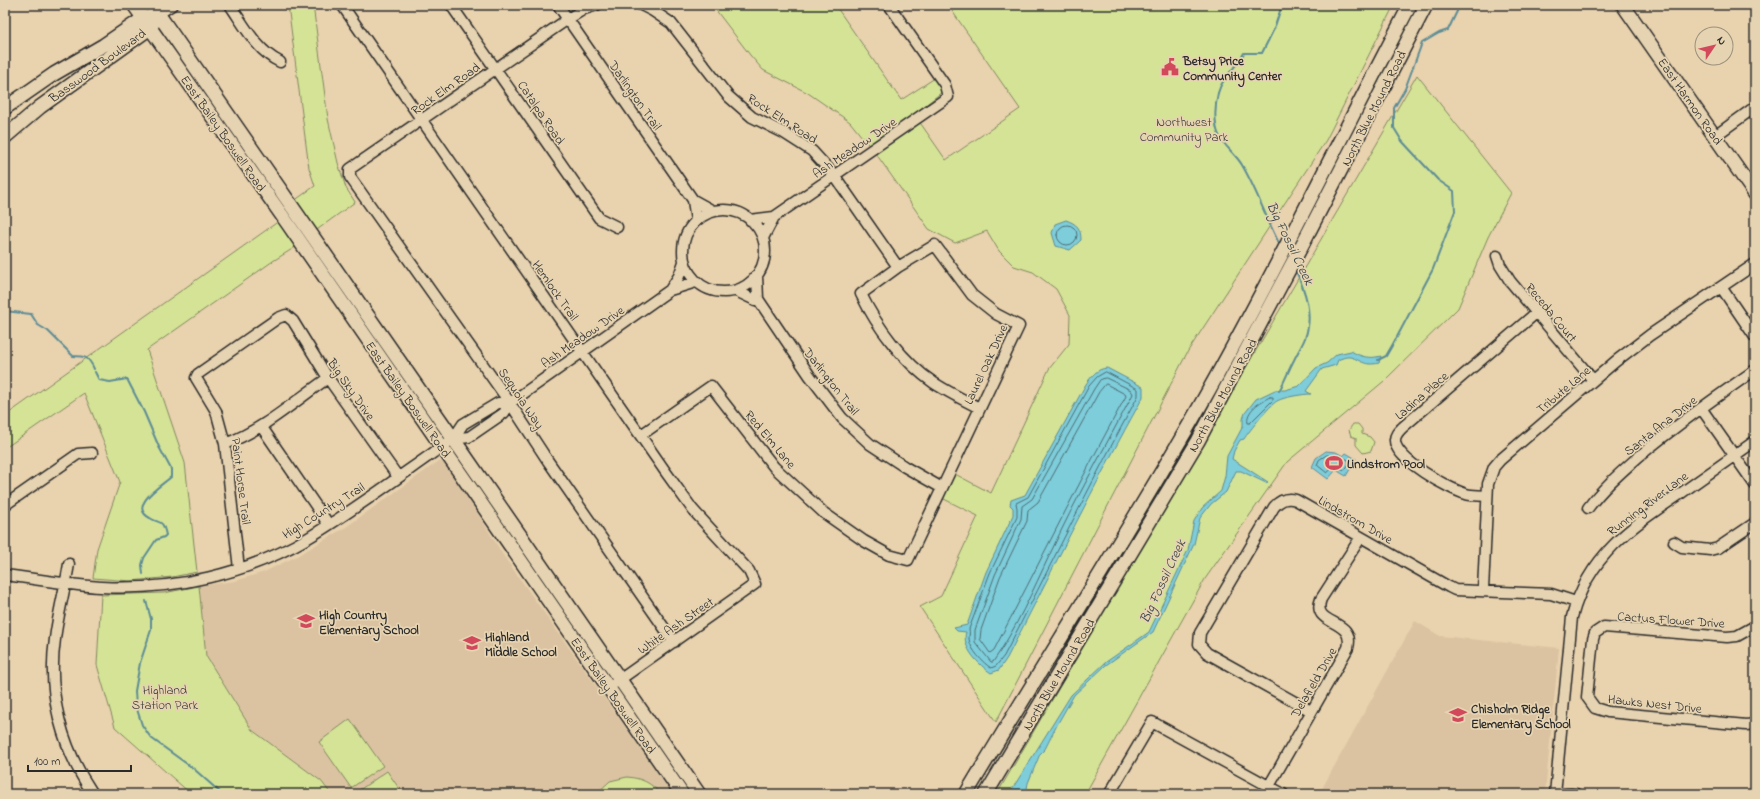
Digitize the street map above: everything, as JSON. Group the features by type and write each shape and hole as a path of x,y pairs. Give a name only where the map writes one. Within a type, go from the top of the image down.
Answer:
{"main road":[{"name":"East Bailey Boswell Road","path":"134,5 517,556 547,587 620,680 699,794"},
{"name":"North Blue Mound Road","path":"966,794 1192,420 1268,279 1410,5"},
{"name":"North Blue Mound Road","path":"986,794 1198,440 1279,289 1426,5"},
{"name":"East Harmon Road","path":"1622,6 1755,194"},
{"name":"East Bailey Boswell Road","path":"155,10 314,236 528,548 547,587 609,688 682,794"},
{"name":"Basswood Boulevard","path":"5,137 44,104 147,23 155,10"},
{"name":"Basswood Boulevard","path":"5,108 54,74 147,23"},
{"path":"517,556 528,548"},
{"path":"633,723 639,721 644,723 661,748 670,753"},
{"path":"660,762 675,774 690,794"},
{"path":"984,764 998,773"}],"street":[{"path":"155,10 172,5"},
{"path":"230,5 260,48 269,57 280,62"},
{"name":"Hemlock Trail","path":"342,5 693,510 749,571 755,584"},
{"name":"Catalpa Road","path":"451,5 599,218 617,227"},
{"name":"Darlington Trail","path":"558,5 693,200 696,221"},
{"name":"Rock Elm Road","path":"350,169 568,19 584,9 597,5"},
{"name":"Rock Elm Road","path":"641,5 671,22 728,96 752,117 784,133 812,151 834,175 898,267"},
{"name":"Ash Meadow Drive","path":"763,238 774,217 948,97 945,86 889,5"},
{"path":"1715,136 1755,107"},
{"name":"Sequoia Way","path":"350,169 350,178 354,184 510,403 548,462 674,642"},
{"name":"Darlington Trail","path":"693,200 713,211"},
{"path":"713,211 733,211 750,220 758,228 763,238 765,251 763,264 751,282 736,291 715,292 696,282 690,275 684,262 682,251 688,229 704,215 713,211"},
{"name":"Ash Meadow Drive","path":"750,220 774,217"},
{"name":"Laurel Oak Drive","path":"898,267 935,245 972,295 996,314 1019,326 908,560"},
{"name":"Receda Court","path":"1497,256 1505,274 1593,380"},
{"name":"Ash Meadow Drive","path":"670,290 684,262"},
{"name":"Tribute Lane","path":"1483,590 1488,484 1494,467 1500,460 1593,380 1650,335 1755,264"},
{"path":"898,267 861,294 863,298 879,325 904,357 933,382 979,408"},
{"path":"736,291 755,300 758,299 757,275"},
{"name":"Ash Meadow Drive","path":"453,439 469,437 504,413 510,403 670,290 696,282"},
{"path":"1720,288 1755,337"},
{"name":"Darlington Trail","path":"758,299 810,376 842,418 870,444 905,467 942,488"},
{"name":"Ladina Place","path":"1487,496 1467,495 1420,470 1401,454 1396,447 1395,440 1397,433 1403,427 1536,313"},
{"name":"Big Sky Drive","path":"196,378 198,374 272,322 286,315 293,321 328,378 398,477"},
{"name":"Santa Ana Drive","path":"1588,508 1608,484 1673,429 1755,370"},
{"name":"Paint Horse Trail","path":"196,378 216,411 225,444 239,569"},
{"path":"225,444 240,438 260,426 328,378"},
{"name":"Red Elm Lane","path":"641,435 711,386 774,467 824,513 864,541 889,555 908,560"},
{"path":"1702,408 1755,485"},
{"path":"260,426 329,525"},
{"name":"High Country Trail","path":"5,575 101,587 168,585 212,577 239,569 282,552 329,525 453,439"},
{"name":"Running River Lane","path":"1555,793 1569,640 1576,602 1589,573 1602,556 1622,535 1755,441"},
{"path":"5,505 78,454 92,453"},
{"name":"Lindstrom Drive","path":"1311,711 1207,653 1199,644 1200,633 1278,502 1289,498 1296,500 1456,590 1551,594 1576,602"},
{"path":"1674,542 1682,547 1710,550 1718,548 1755,523"},
{"name":"Delafield Drive","path":"1269,786 1348,648 1350,640 1348,634 1344,629 1324,617 1318,606 1361,537"},
{"path":"69,564 53,649 55,701 60,726 68,748 83,778 94,794"},
{"name":"White Ash Street","path":"609,688 755,584"},
{"name":"Cactus Flower Drive","path":"1590,668 1595,633 1604,627 1727,637 1746,632 1755,626"},
{"name":"Hawks Nest Drive","path":"1590,668 1587,697 1595,708 1601,711 1746,725 1755,724"},
{"path":"1112,794 1110,793 1152,722 1283,794"},
{"path":"1555,793 1576,794"}],"shaded area":[{"name":"Highland Middle School","path":"439,461 449,465 503,555 673,794 331,794 321,781 252,730 206,656 199,586 235,581 264,572 297,556 346,527"},
{"name":"Chisholm Ridge Elementary School","path":"1415,621 1440,636 1559,648 1545,794 1319,794"}],"green space":[{"path":"288,5 313,5 328,119 338,163 346,188 355,202 314,232 294,201 315,186 309,168"},
{"name":"Northwest Community Park","path":"712,5 835,5 901,100 935,78 942,92 914,114 946,160 1020,109 948,5 1394,5 1326,140 1188,351 996,722 920,607 941,596 978,516 942,498 955,474 991,493 1049,369 1069,344 1070,315 1056,289 1033,272 1014,266 999,251 987,231 955,243 929,229 879,158 850,122 808,93 763,70"},
{"path":"1417,75 1511,193 1488,237 1458,308 1384,381 1287,462 1205,579 1085,794 997,794"},
{"path":"279,221 297,246 273,261 147,350 185,463 197,572 172,577 131,581 93,578 97,549 120,482 84,393 5,448 5,416"},
{"path":"1353,424 1358,424 1362,429 1362,434 1370,437 1374,442 1371,451 1363,453 1356,445 1356,438 1351,436 1349,430"},
{"name":"Highland Station Park","path":"199,586 206,656 252,730 321,781 331,794 191,794 115,727 97,665 101,595 164,593"},
{"path":"350,719 383,766 351,788 319,742"},
{"path":"387,771 403,794 355,794 355,793"},
{"path":"627,777 646,782 660,794 596,794 610,781"}],"water":[{"path":"1066,220 1078,227 1081,236 1081,240 1070,250 1056,246 1052,233 1055,224"},
{"path":"1351,351 1366,357 1381,356 1379,363 1364,363 1351,357 1338,360 1336,365 1322,369 1306,391 1311,394 1289,397 1277,401 1244,439 1240,440 1234,451 1232,459 1268,482 1266,483 1241,471 1236,471 1226,492 1211,504 1200,518 1194,544 1153,632 1106,665 1074,695 1045,749 1040,754 1028,783 1026,794 1009,794 1071,695 1106,662 1149,632 1188,550 1194,521 1202,508 1221,491 1225,476 1227,456 1243,426 1245,413 1256,399 1275,390 1285,390 1299,386 1316,368 1327,363 1337,354"},
{"path":"1107,368 1143,387 1143,397 1091,494 1007,658 999,670 991,673 972,655 966,644 966,632 957,631 954,628 967,625 986,572 1013,515 1013,508 1010,505 1011,500 1025,495 1086,384 1097,371"},
{"name":"Lindstrom Pool","path":"1326,451 1336,452 1343,456 1346,453 1356,459 1346,476 1336,470 1328,479 1312,467 1316,458"}],"waterway":[{"name":"Big Fossil Creek","path":"1280,245 1247,175 1239,161 1220,138 1215,113 1218,93 1226,77 1244,53 1262,53 1274,29 1282,5"},
{"path":"1378,360 1386,356 1433,269 1455,211 1454,191 1438,180 1402,141 1394,128 1394,108 1405,89 1422,43 1439,33 1448,30 1460,5"},
{"name":"Big Fossil Creek","path":"1279,391 1304,341 1308,329 1309,320 1307,303 1302,285 1295,269"},
{"path":"5,311 31,314 38,325 48,331 73,356 81,356 86,358 94,369"},
{"path":"95,372 99,380 110,382 127,379 171,469 171,477 148,496 142,508 144,513 150,518 162,524 166,535 156,540 144,558 142,565 143,574"},
{"path":"146,601 151,619 151,630 140,663 135,691 136,706 142,725 151,738 194,769 222,794"}],"place":[{"name":"Betsy Price Community Center","path":"1170,67"},
{"name":"Lindstrom Pool","path":"1334,463"},
{"name":"High Country Elementary School","path":"306,621"},
{"name":"Highland Middle School","path":"472,643"},
{"name":"Chisholm Ridge Elementary School","path":"1458,715"}]}
